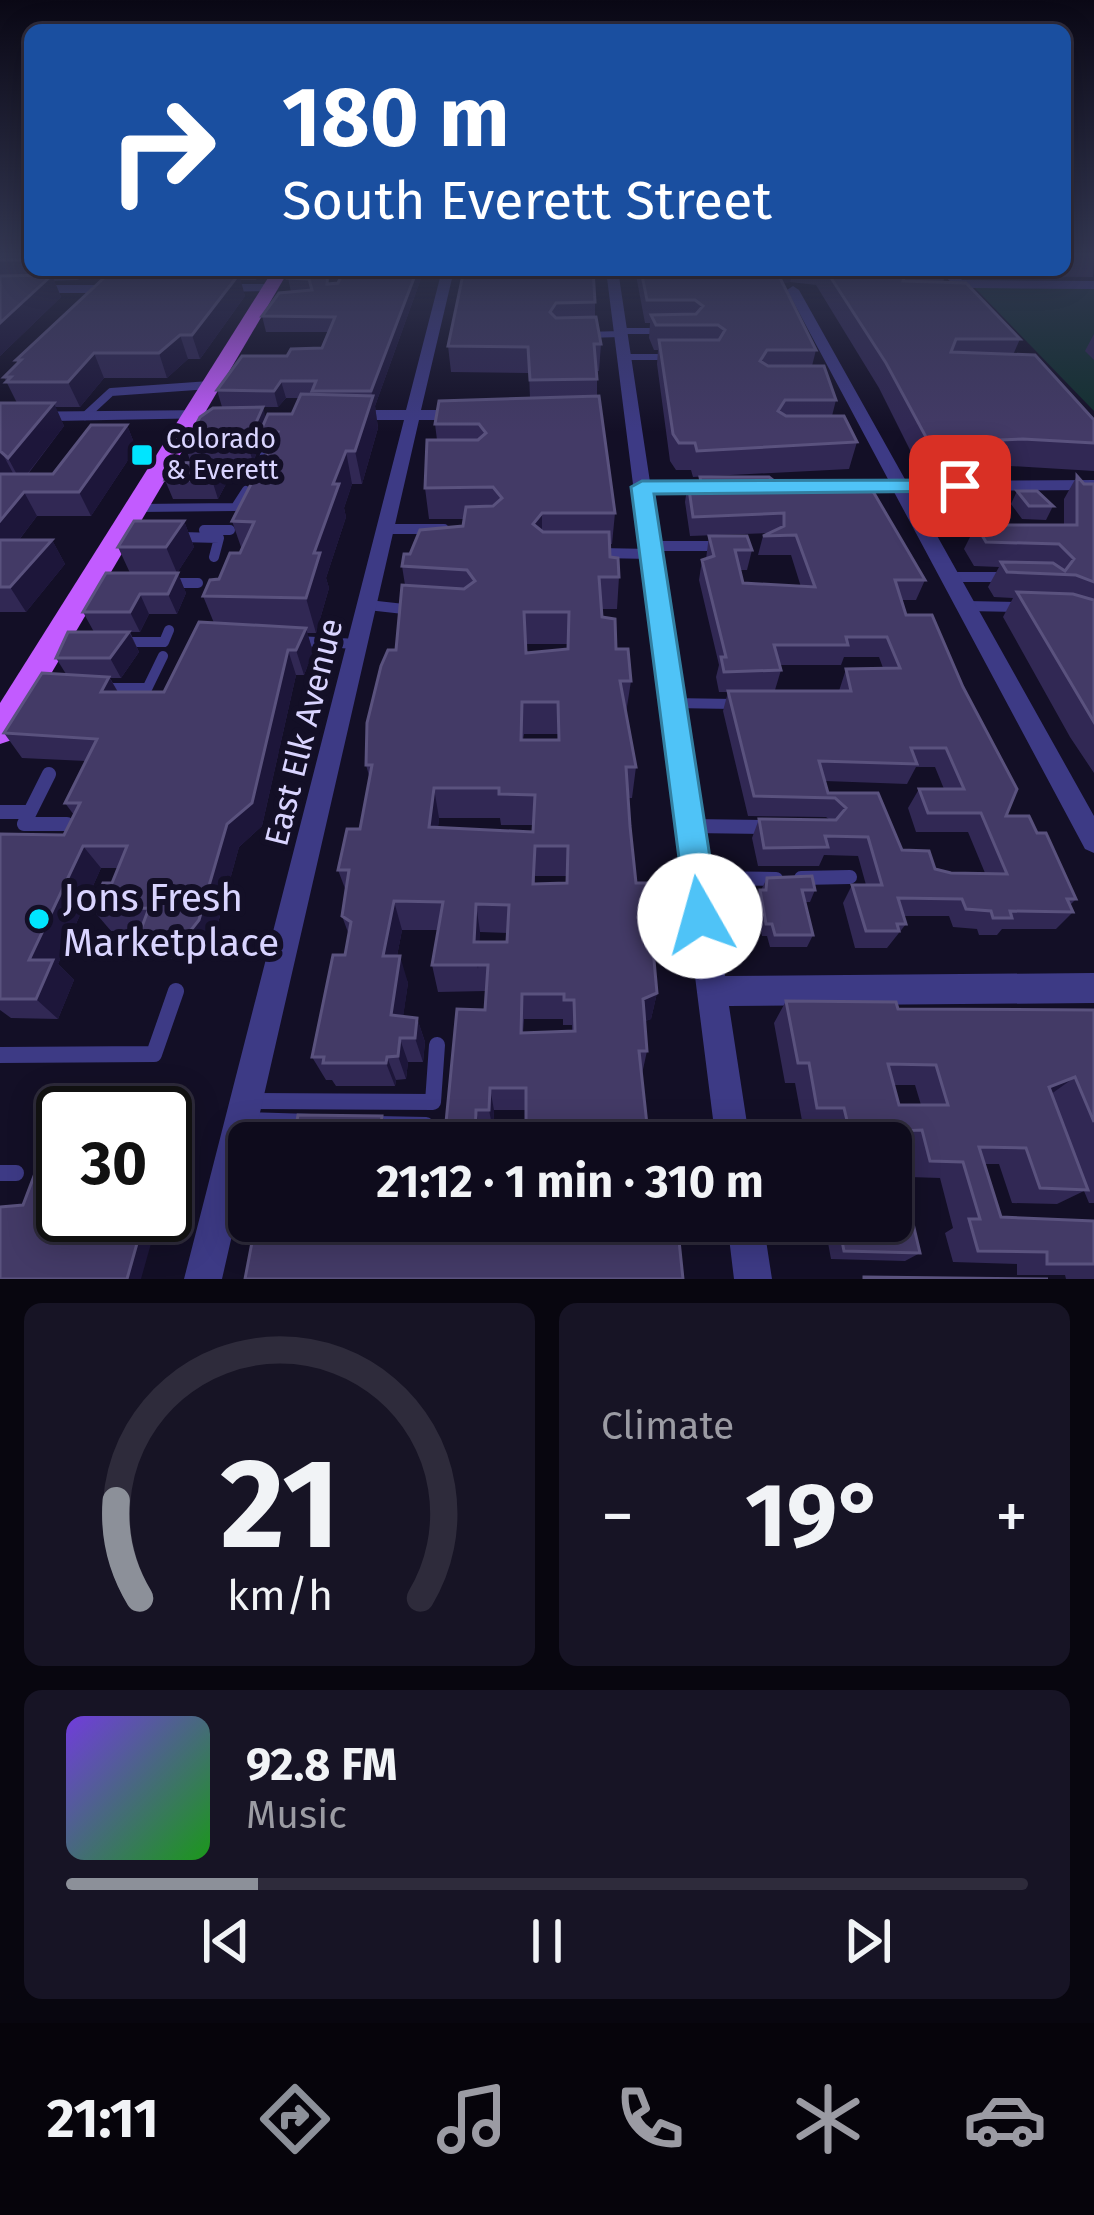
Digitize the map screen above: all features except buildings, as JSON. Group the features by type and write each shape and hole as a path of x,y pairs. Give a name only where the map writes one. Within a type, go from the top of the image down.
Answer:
{"main road":[{"path":"0,731 33,688 129,528 168,474 191,416 260,313"}],"street":[{"name":"East Elk Avenue","path":"203,1279 387,529 412,462 415,415 438,313"},
{"path":"618,313 622,416 642,487 730,1122"},
{"path":"804,313 835,383 863,434 901,487 1094,842"},
{"path":"987,313 993,318"},
{"path":"0,417 238,415"},
{"path":"327,415 473,415"},
{"path":"785,487 1094,485"},
{"path":"642,487 737,487"},
{"path":"711,991 1094,988"},
{"path":"748,1242 753,1279"}],"lane":[{"path":"574,335 621,338 674,330"},
{"path":"621,338 675,357"},
{"path":"85,416 111,392 210,385"},
{"path":"212,474 256,473 275,428"},
{"path":"129,528 235,507 246,490"},
{"path":"387,529 450,529"},
{"path":"214,557 219,538 163,533 230,530"},
{"path":"584,554 738,546"},
{"path":"950,577 1025,578"},
{"path":"157,583 198,583"},
{"path":"368,605 424,610"},
{"path":"966,606 1043,608"},
{"path":"101,642 164,642 170,630"},
{"path":"288,641 358,644"},
{"path":"140,708 163,656"},
{"path":"100,688 147,688"},
{"path":"671,703 744,704"},
{"path":"50,774 24,824 67,824"},
{"path":"0,812 30,812"},
{"path":"688,826 784,827"},
{"path":"696,878 850,877"},
{"path":"0,1055 154,1054 176,991"},
{"path":"244,1110 434,1102 437,1045"},
{"path":"244,1110 315,1122"}],"green space":[{"path":"999,313 1094,313 1094,411"}],"place":[{"name":"Colorado & Everett","path":"142,455"},
{"name":"Jons Fresh Marketplace","path":"39,919"}],"route":[{"path":"700,916 642,487 960,486"}]}
